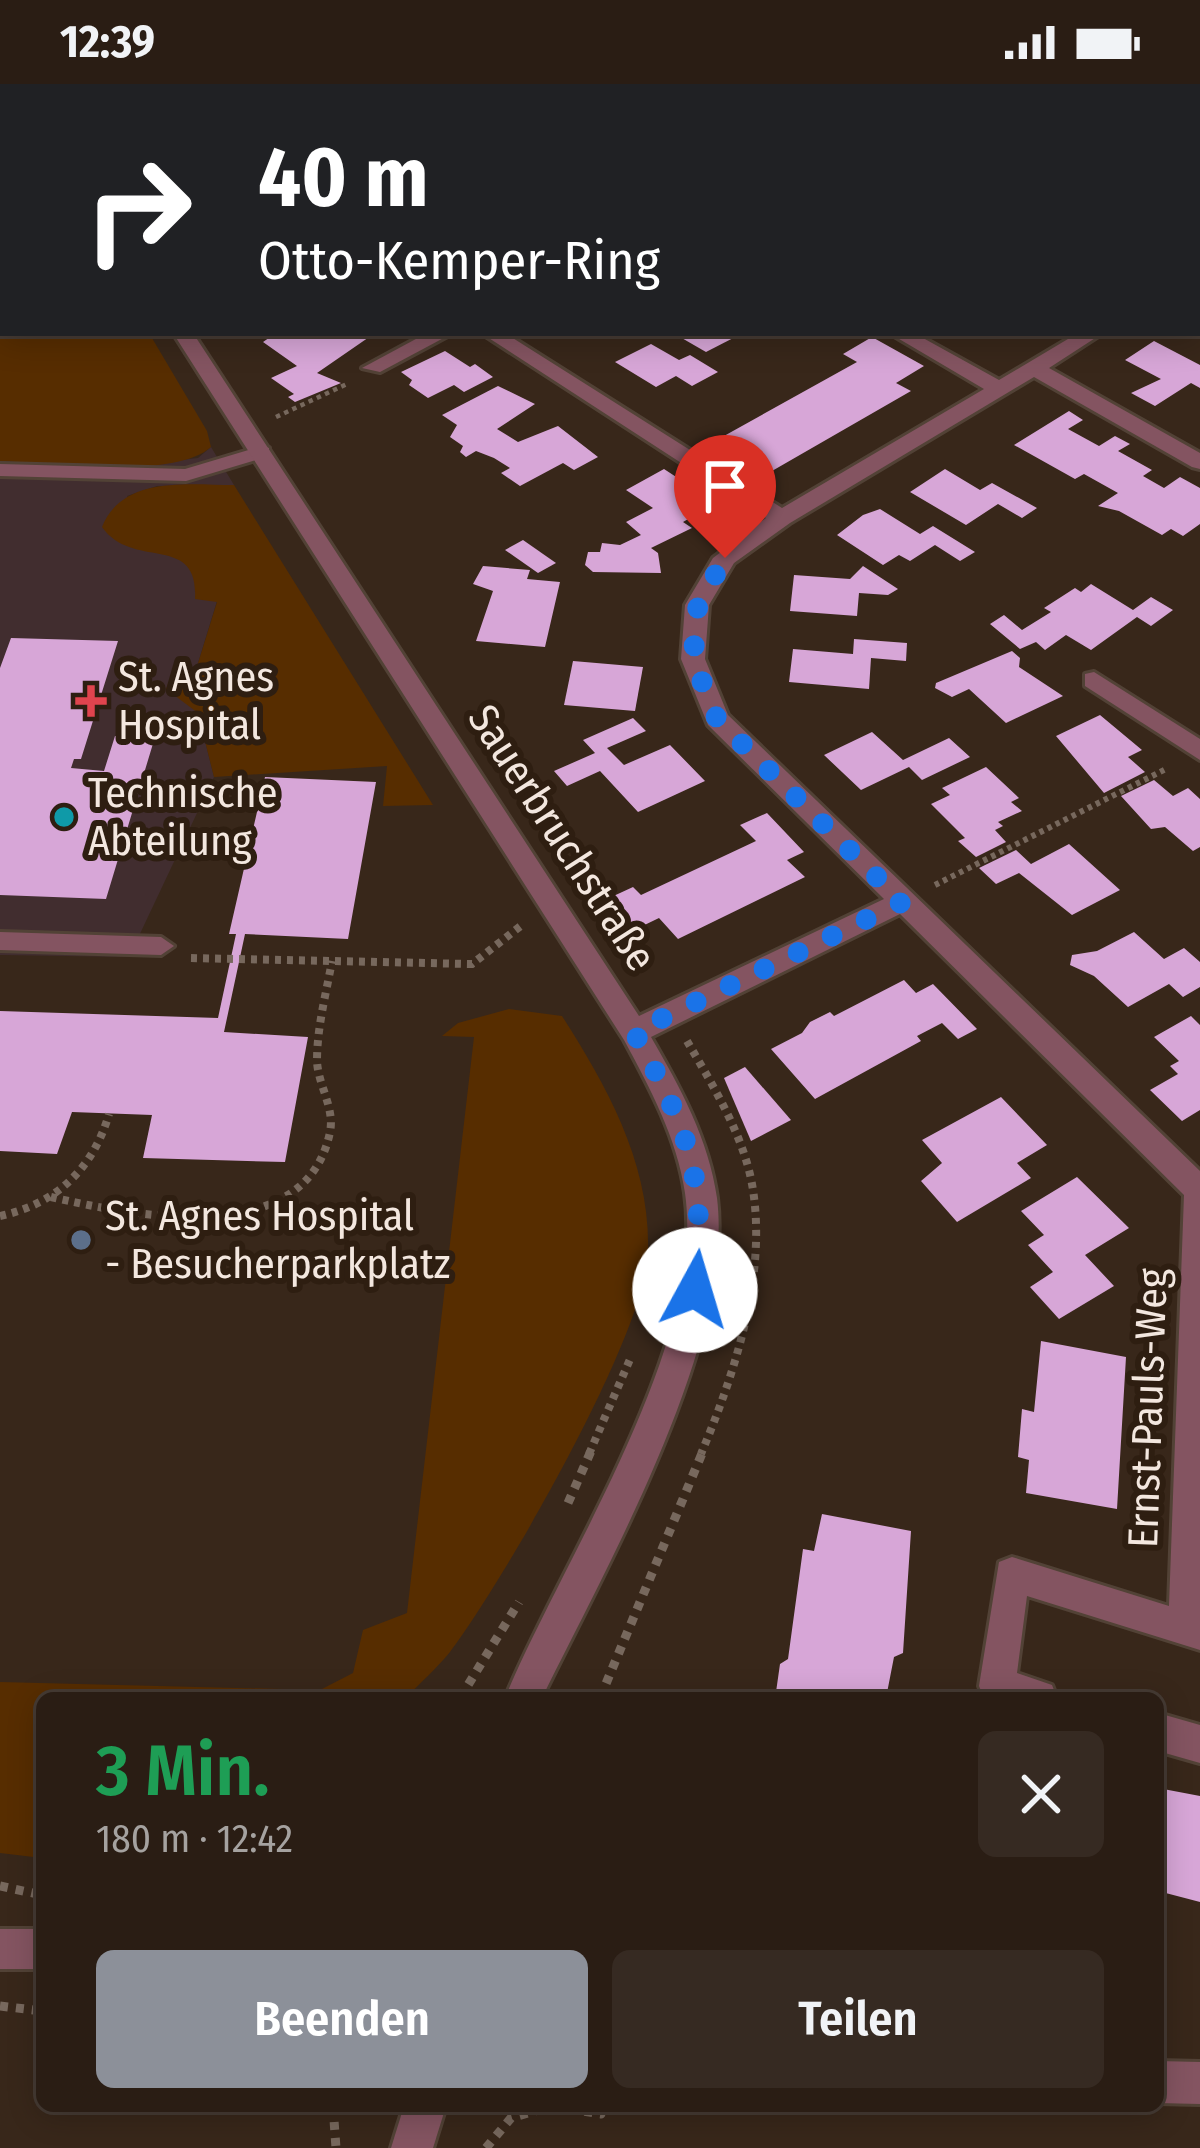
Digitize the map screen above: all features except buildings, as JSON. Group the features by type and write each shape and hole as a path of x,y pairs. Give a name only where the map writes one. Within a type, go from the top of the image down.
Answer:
{"street":[{"name":"Sauerbruchstraße","path":"185,336 634,1032 670,1096 693,1153 703,1220 695,1290 666,1384 526,1692"},
{"path":"374,368 437,336"},
{"path":"496,336 782,518"},
{"path":"904,336 998,388"},
{"path":"1088,336 782,518 725,558 698,605 693,659 717,719 1200,1191"},
{"path":"1033,368 1200,462"},
{"path":"1094,680 1191,756"},
{"path":"634,1032 902,902"},
{"name":"Ernst-Pauls-Weg","path":"1018,1692 997,1686 1012,1574 1193,1630 1200,1191"},
{"path":"1164,1734 1200,1744"},
{"path":"0,1949 36,1949"},
{"path":"1164,2082 1200,2083"},
{"path":"412,2148 423,2112"}],"lane":[{"path":"0,470 186,475 254,440"},
{"path":"0,941 171,952"}],"path":[{"path":"254,440 374,368"},
{"path":"902,902 1191,756"},
{"path":"514,909 534,943"},
{"path":"171,952 472,964 523,924"},
{"path":"50,1197 99,1209 221,1217 261,1210 307,1183 323,1160 331,1132 330,1104 318,1070 332,961"},
{"path":"0,1216 50,1197 92,1160 109,1114"},
{"path":"563,1514 634,1350"},
{"path":"464,1692 524,1594"},
{"path":"0,1886 36,1893"},
{"path":"0,2006 36,2010"},
{"path":"333,2112 336,2148"},
{"path":"486,2148 512,2118 532,2112"}],"shaded area":[{"path":"0,336 151,336 207,431 211,447 193,457 141,466 0,461"},
{"name":"St. Agnes Hospital","path":"211,447 234,485 157,486 127,496 169,554 189,564 217,601 195,673 198,713 214,777 129,957 0,955 0,461 122,466 198,458"},
{"path":"234,485 433,805 383,806 387,766 214,777 198,713 166,689 173,672 195,673 217,602 195,599 193,578 176,558 130,547 102,527 125,498 141,491 159,486"},
{"path":"509,1009 562,1016 610,1099 642,1189 648,1253 641,1291 598,1397 536,1516 450,1652 412,1692 36,1692 36,1857 0,1853 0,1682 320,1690 353,1673 363,1630 407,1613 474,1037 442,1036 458,1023"}],"place":[{"name":"St. Agnes Hospital","path":"91,701"},
{"name":"Technische Abteilung","path":"64,817"},
{"name":"St. Agnes Hospital - Besucherparkplatz","path":"81,1240"}],"route":[{"path":"695,1290 703,1220 693,1153 670,1096 634,1032 674,1017 902,902 717,719 693,659 698,605 725,558"}]}
